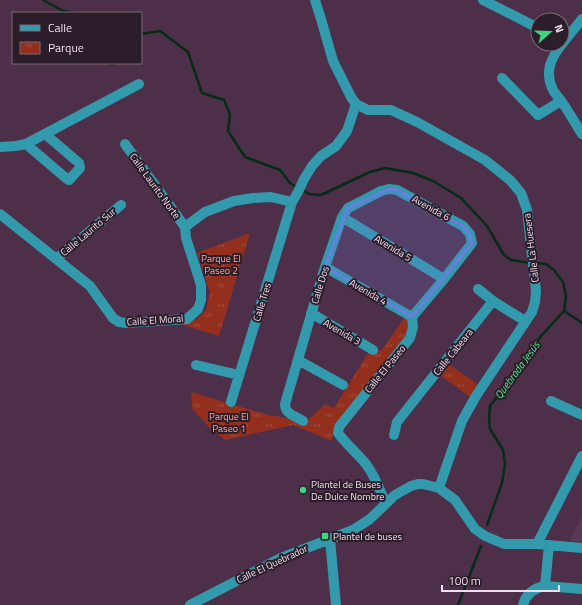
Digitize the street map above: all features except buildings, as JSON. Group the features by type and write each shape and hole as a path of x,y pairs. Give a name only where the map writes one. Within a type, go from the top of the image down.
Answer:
{"street":[{"path":"185,227 205,212 234,201 271,197 292,202 312,166 321,156 336,146 347,131 356,104 333,61 315,0"},
{"path":"483,0 530,24"},
{"path":"570,33 582,19"},
{"path":"555,52 549,68 549,78 553,90 582,134"},
{"path":"502,78 538,115 561,101"},
{"path":"0,147 26,144 139,84"},
{"name":"Calle La Huesera","path":"356,104 368,110 391,110 417,122 485,160 510,180 521,193 527,210 536,290 532,312 476,396 462,421 439,488"},
{"path":"26,144 69,180 80,168 79,163 45,134"},
{"name":"Calle Laurito Norte","path":"125,144 185,227"},
{"name":"Calle Dos","path":"303,421 288,413 285,408 285,404 325,267 342,217 348,208 381,191 389,189"},
{"name":"Avenida 6","path":"389,189 397,190 463,226 470,234 472,243 444,279"},
{"name":"Calle Tres","path":"231,402 292,202"},
{"name":"Calle Laurito Sur","path":"56,259 121,205"},
{"name":"Calle El Moral","path":"0,214 90,286 113,318 119,322 126,323 188,318 198,310 201,300 201,285 186,238 185,227"},
{"name":"Avenida 5","path":"342,217 444,279"},
{"name":"Avenida 4","path":"325,267 412,317"},
{"path":"412,317 444,279"},
{"path":"478,289 525,322"},
{"name":"Calle Cabeara","path":"394,435 397,422 494,301"},
{"name":"Avenida 3","path":"311,313 374,350"},
{"name":"Calle El Paseo","path":"386,504 379,486 366,464 338,433 339,427 410,338 413,327 412,317"},
{"path":"298,360 343,385"},
{"path":"196,365 239,375"},
{"path":"551,401 582,415"},
{"path":"537,544 582,456"},
{"name":"Calle El Quebrador","path":"190,605 281,558 353,530 377,514 395,495 411,486 418,484 439,488 455,500 475,529 485,536 504,544 537,544 582,548"},
{"path":"330,539 336,605"},
{"path":"545,586 549,545"},
{"path":"523,605 531,591 538,587 545,586 582,589"}],"highlighted area":[{"path":"389,189 397,190 463,226 470,234 472,243 412,317 325,267 348,208"}],"shaded area":[{"path":"582,516 582,542 570,541"}],"green space":[{"name":"Parque El Paseo 2","path":"250,233 219,336 180,324 197,319 206,310 210,292 197,253"},
{"name":"Parque El Paseo 1","path":"404,318 408,321 409,333 333,430 332,441 293,425 225,440 208,426 192,408 191,392 268,415 287,418 302,426 325,404 334,408 373,345 381,351"},
{"path":"449,364 477,384 470,397 440,375"}],"waterway":[{"path":"43,0 63,11 70,12"},
{"path":"142,34 160,31 188,52 202,93 224,100 230,114 228,131 245,157 280,170 290,183 296,187"},
{"path":"301,189 309,194 321,195 370,172 385,168 413,173 433,181 461,198 487,226 504,255 511,260 530,263"},
{"path":"535,263 546,264 554,270 563,282 566,296 564,311"},
{"path":"564,311 582,323"},
{"name":"Quebrada Jesús","path":"487,525 502,483 505,464 503,450 490,429 490,406 524,363 541,336 564,311"},
{"name":"Quebrada Jesús","path":"458,605 481,546"}],"place":[{"name":"Plantel de Buses De Dulce Nombre","path":"303,490"},
{"name":"Plantel de buses","path":"325,536"}]}
